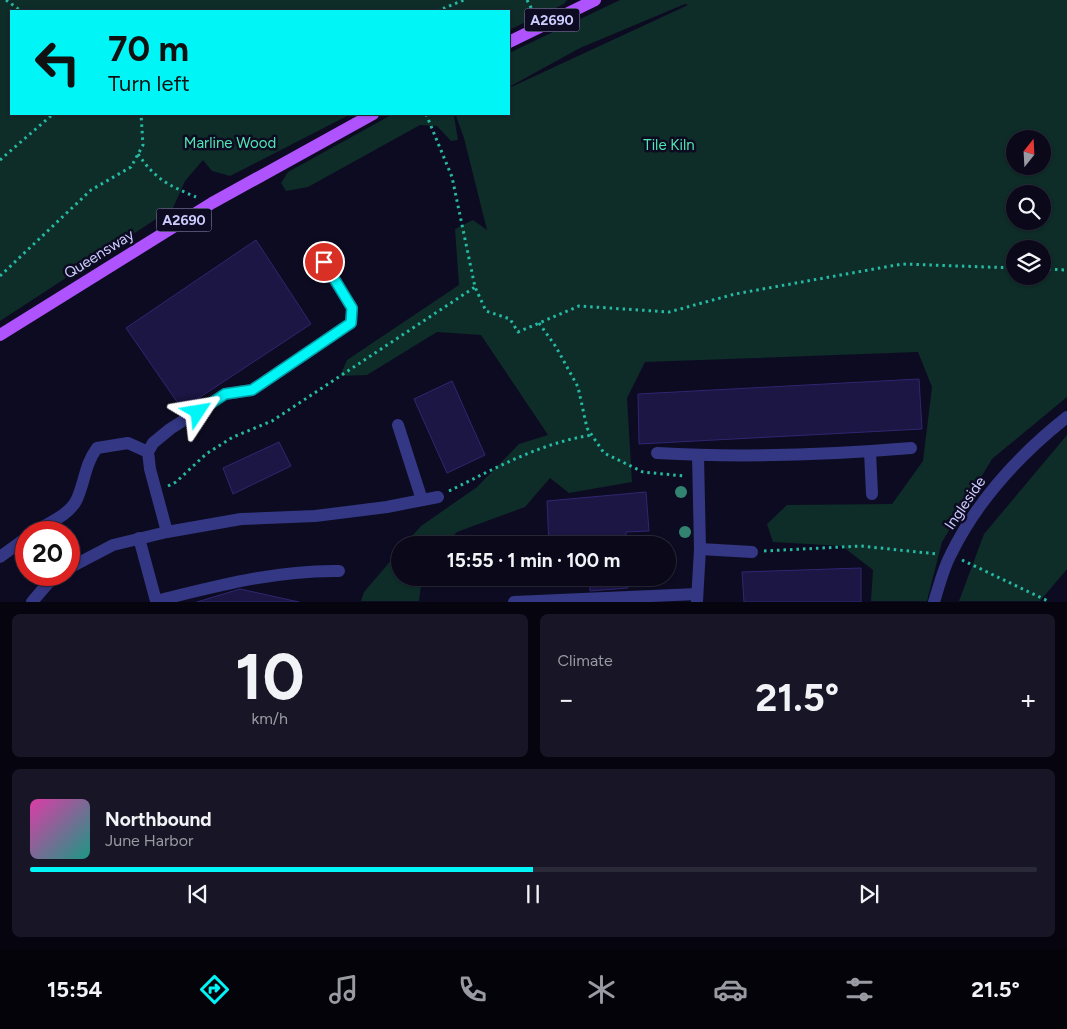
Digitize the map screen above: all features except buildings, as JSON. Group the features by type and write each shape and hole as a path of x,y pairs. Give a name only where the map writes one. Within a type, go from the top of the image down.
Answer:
{"main road":[{"name":"A2690","path":"510,42 595,0"},
{"name":"Queensway","path":"0,335 212,203 371,115"}],"street":[{"path":"167,532 148,452 154,443 170,429 225,394 252,390 351,323 352,308 324,262"},
{"name":"Ingleside","path":"934,602 950,555 989,491 1035,442 1067,417"},
{"path":"398,425 422,500"},
{"path":"53,521 62,516 77,500 89,460 97,448 128,444 148,452"},
{"path":"656,453 698,456 870,452 911,448"},
{"path":"870,452 872,494"},
{"path":"514,602 697,598 700,549 698,456"},
{"path":"80,562 113,545 167,532 241,518 315,516 387,507 438,497"},
{"path":"139,538 156,601 254,577 314,571 339,572"},
{"path":"0,557 15,546"},
{"path":"700,549 752,552"},
{"path":"32,602 46,586"}],"path":[{"path":"6,0 20,10"},
{"path":"439,10 464,0"},
{"path":"0,160 52,115"},
{"path":"0,276 91,190 131,167 142,145 141,115"},
{"path":"426,115 452,177 475,287 486,311 510,319 518,332 578,306 669,312 735,294 902,264 1006,268"},
{"path":"138,154 151,173 171,186 212,203"},
{"path":"1051,269 1067,270"},
{"path":"156,492 176,482 206,454 233,437 272,421 475,287"},
{"path":"539,323 578,387 587,428 604,453 643,472 698,478"},
{"path":"438,497 524,453 566,439 592,435"},
{"path":"752,552 861,546 950,555 1050,602"}],"green space":[{"name":"Marline Wood","path":"0,0 567,0 564,4 510,30 510,10 10,10 10,115 349,115 230,176 212,171 203,160 185,181 173,208 0,321"},
{"name":"Tile Kiln","path":"620,0 1067,0 1067,397 992,459 942,542 927,601 871,601 873,570 842,546 773,542 767,524 787,505 892,504 923,461 932,387 918,352 645,362 627,398 632,482 569,493 550,478 525,507 457,532 453,536 412,536 421,526 477,487 519,444 548,435 481,335 437,332 367,375 340,376 347,360 459,285 455,229 473,220 487,230 464,138 456,116 510,115 510,88 688,5 685,4 580,48 510,86 510,53"},
{"path":"391,115 456,115 454,116 458,140 451,141 437,126 420,125 308,187 286,191 281,183 288,172"},
{"path":"1067,435 1067,569 1040,601 959,601 984,534"},
{"path":"391,560 391,586 421,586 419,601 361,601 364,592"}],"route":[{"path":"198,412 225,394 252,390 351,323 352,308 346,294 324,262"}]}
